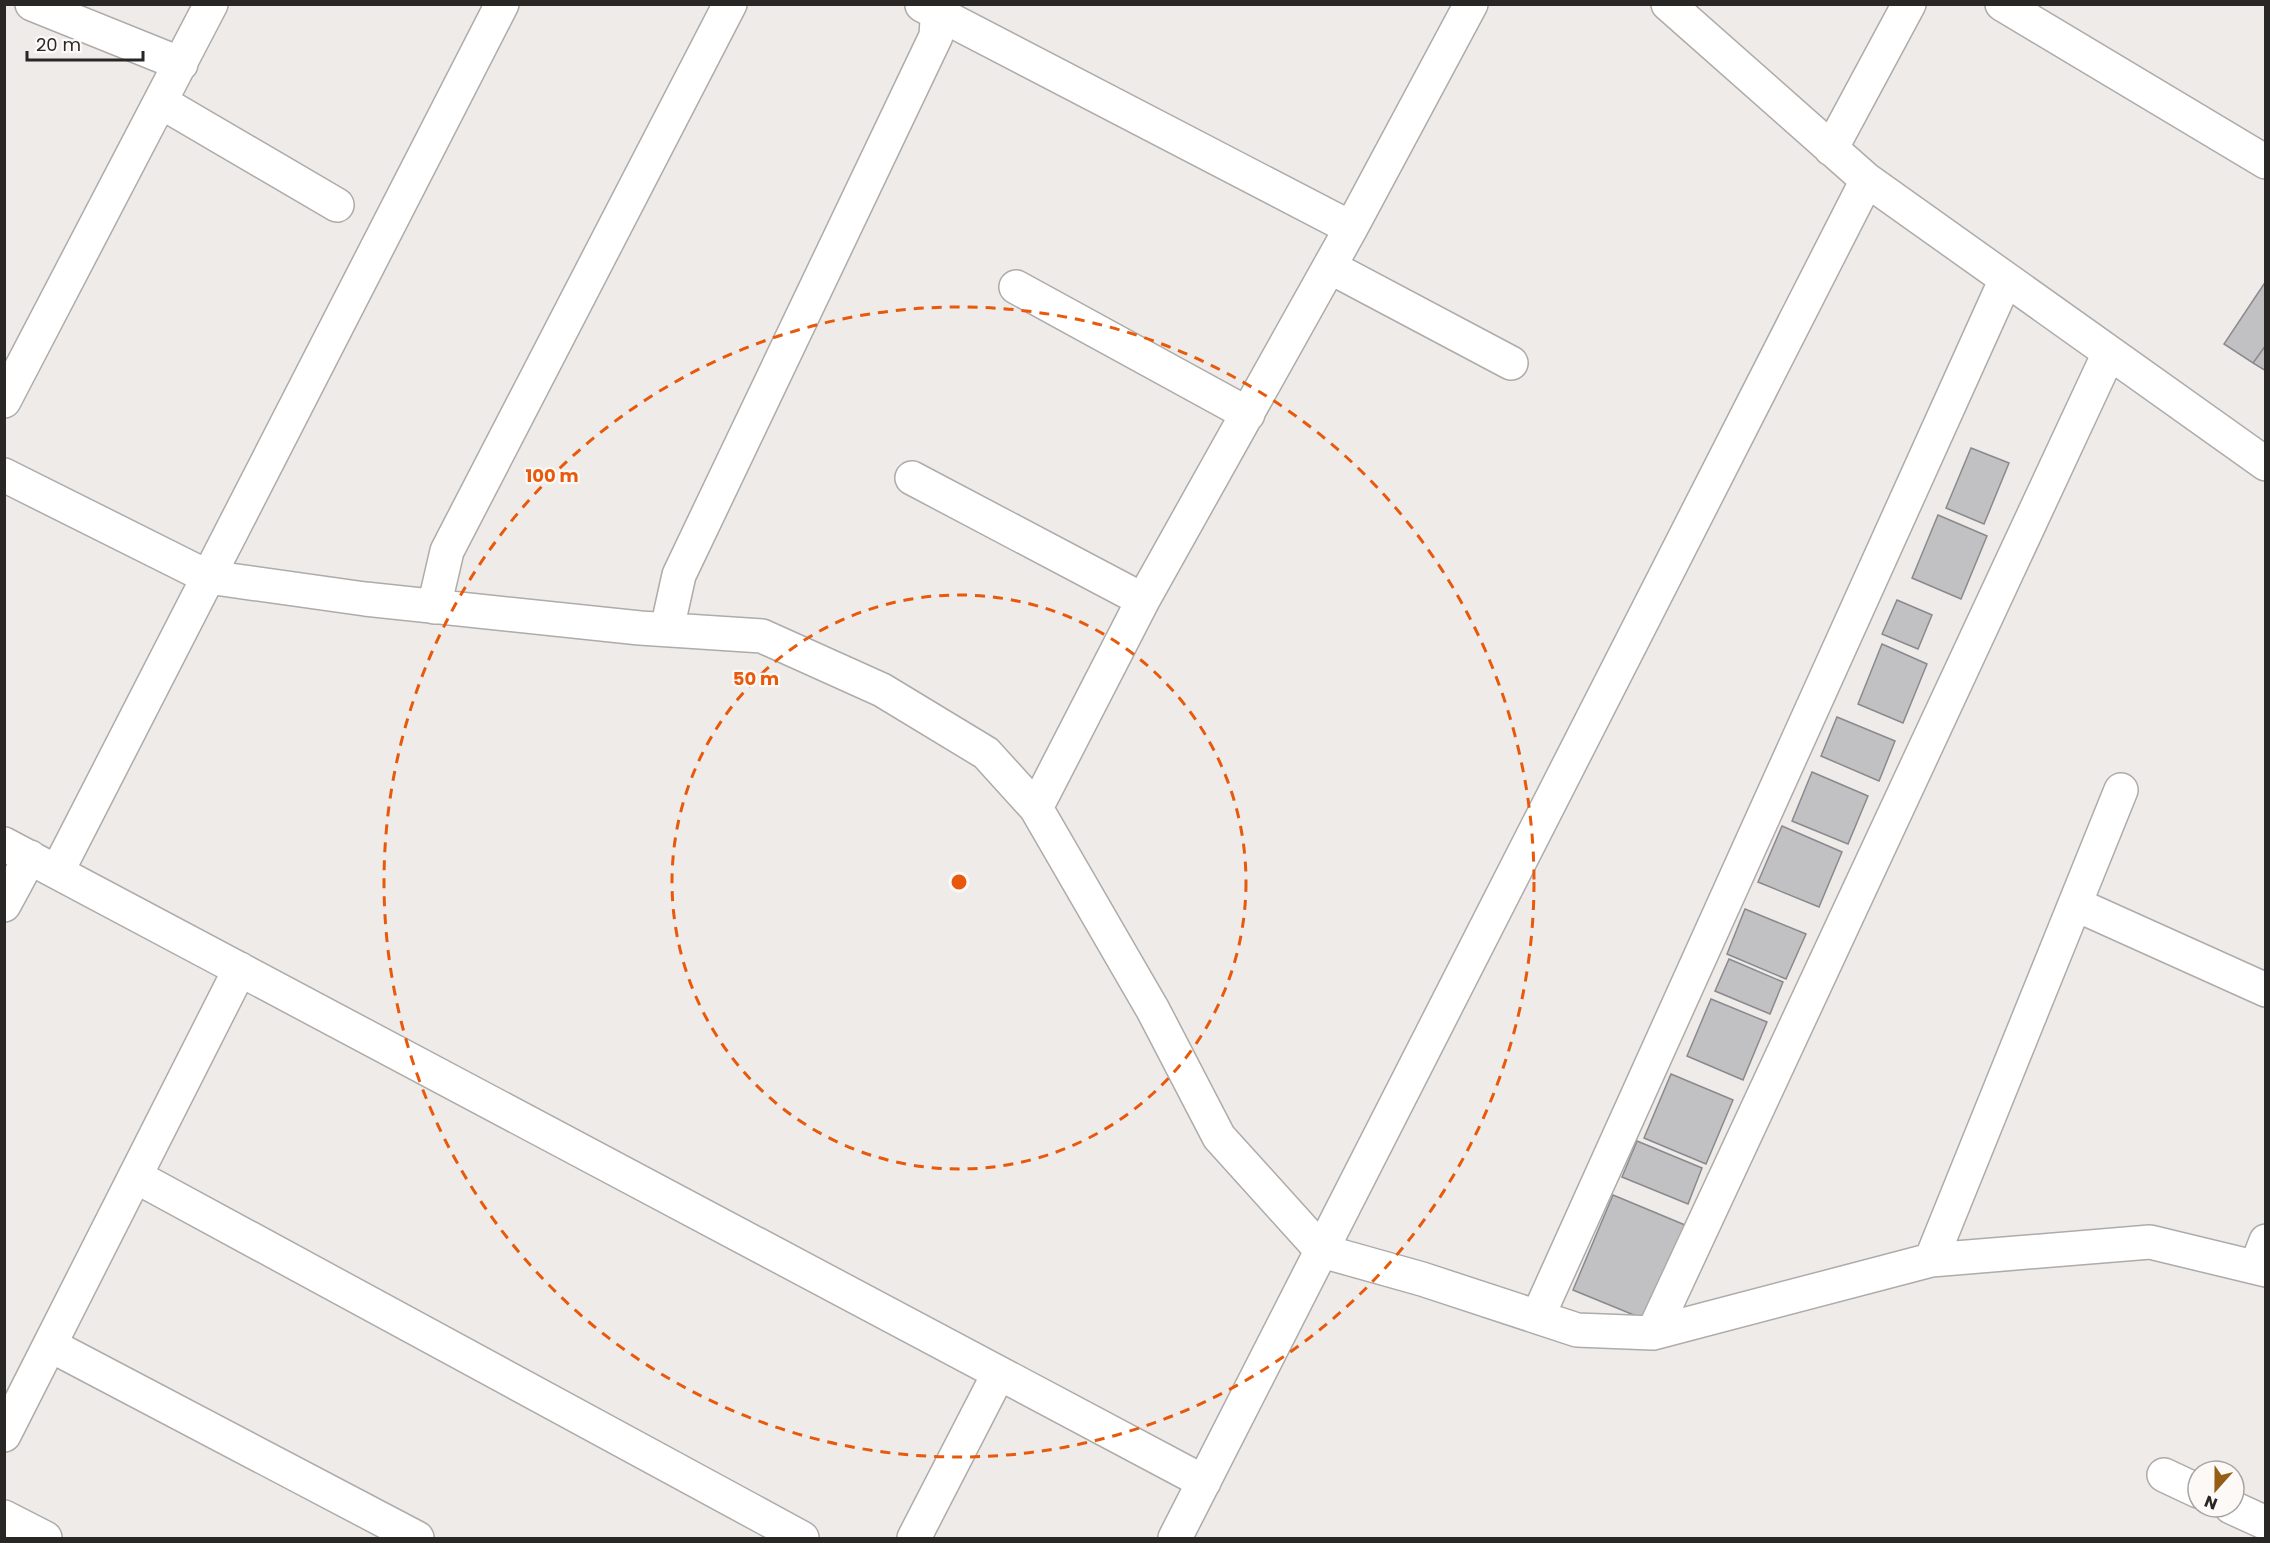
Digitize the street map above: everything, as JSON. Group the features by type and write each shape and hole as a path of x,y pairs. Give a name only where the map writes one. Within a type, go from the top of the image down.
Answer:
{"street":[{"path":"32,4 181,64"},
{"path":"4,400 211,4"},
{"path":"4,905 30,858 208,577 502,4"},
{"path":"434,607 447,551 730,4"},
{"path":"1036,808 1143,600 1330,267 1471,4"},
{"path":"1668,4 1867,180 2265,464"},
{"path":"1831,149 1909,4"},
{"path":"2002,4 2265,162"},
{"path":"667,629 679,575 936,36 932,8"},
{"path":"932,8 1351,228"},
{"path":"161,102 337,205"},
{"path":"1175,1539 1867,180"},
{"path":"1330,267 1512,363"},
{"path":"1538,1316 2006,279"},
{"path":"1016,287 1248,414"},
{"path":"1653,1333 2109,353"},
{"path":"4,475 208,577 365,600 762,636 882,690 986,753 1036,808 1153,1010 1219,1137 1322,1251 1422,1279 1577,1330 1653,1333 1931,1260 2150,1242 2262,1259"},
{"path":"912,478 1143,600"},
{"path":"1931,1260 2121,790"},
{"path":"30,858 1204,1482"},
{"path":"2075,904 2265,990"},
{"path":"4,1435 240,969"},
{"path":"135,1176 802,1539"},
{"path":"50,1345 417,1539"},
{"path":"914,1539 999,1373"},
{"path":"2164,1475 2186,1485"},
{"path":"2246,1514 2265,1523"},
{"path":"4,1517 45,1539"}],"building":[{"path":"2266,281 2266,345 2253,363 2224,344"},
{"path":"2266,345 2266,371 2253,363"},
{"path":"1971,448 2009,463 1984,524 1946,508"},
{"path":"1938,515 1987,536 1961,599 1912,578"},
{"path":"1897,600 1932,615 1918,649 1882,634"},
{"path":"1882,644 1927,664 1903,723 1858,704"},
{"path":"1837,717 1895,741 1879,781 1821,756"},
{"path":"1812,772 1868,796 1848,844 1792,821"},
{"path":"1782,826 1842,852 1819,907 1758,882"},
{"path":"1745,909 1806,934 1786,979 1727,954"},
{"path":"1729,959 1783,982 1770,1014 1715,991"},
{"path":"1711,999 1767,1022 1743,1080 1687,1056"},
{"path":"1671,1074 1733,1100 1706,1164 1644,1138"},
{"path":"1637,1141 1702,1168 1688,1204 1622,1177"},
{"path":"1613,1195 1685,1225 1646,1320 1573,1290"}]}
